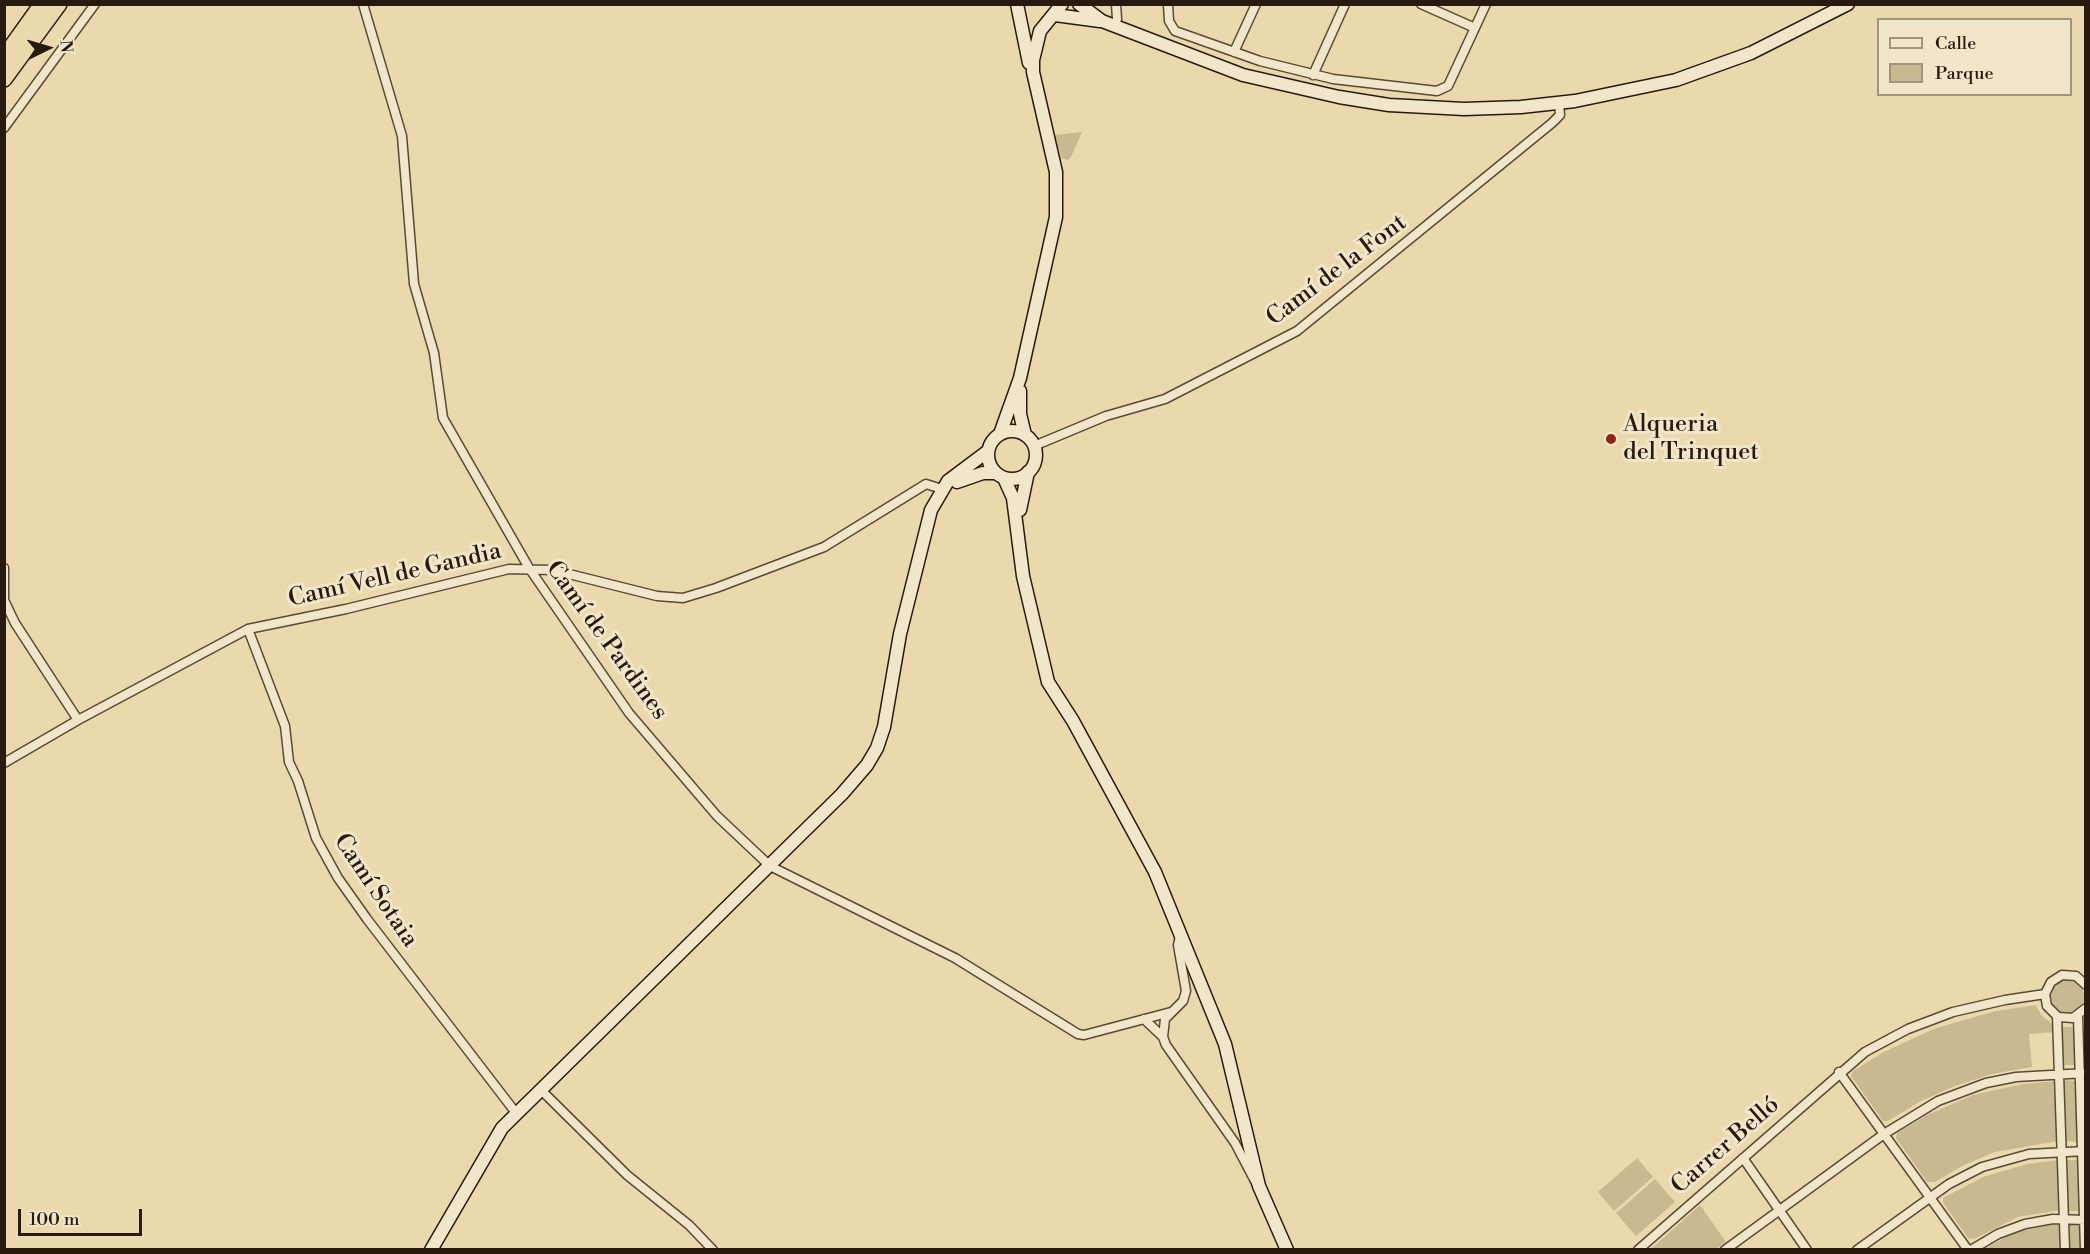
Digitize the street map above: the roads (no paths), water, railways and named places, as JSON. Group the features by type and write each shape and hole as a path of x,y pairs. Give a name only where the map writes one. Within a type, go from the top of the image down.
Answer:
{"highway":[{"path":"4,57 42,4"},
{"path":"4,79 59,4"}],"street":[{"path":"4,128 95,4"},
{"name":"Camí de Pardines","path":"363,4 402,136 414,284 434,353 443,418 530,568 629,713 717,816 770,866 955,958 1078,1034 1084,1035 1171,1012"},
{"path":"1033,72 1037,38 1043,25 1062,4"},
{"path":"1079,4 1102,21 1218,67 1331,96 1389,105 1560,109 1696,73 1770,44 1848,4"},
{"path":"1116,4 1117,19"},
{"path":"1168,4 1170,21 1175,31 1234,52 1313,75 1373,85 1437,91 1448,86 1486,4"},
{"path":"1234,52 1256,4"},
{"path":"1313,75 1345,4"},
{"path":"1421,4 1475,28"},
{"path":"1019,7 1031,19 1053,16 1102,21"},
{"path":"431,1250 492,1142 516,1113 842,794 877,748 884,727 900,634 927,522 948,481 988,451 992,442 1000,434 1020,378 1052,235 1058,195 1055,163 1033,72 1027,57 1019,7"},
{"name":"Camí de la Font","path":"1034,446 1106,416 1165,399 1291,334 1389,259 1560,109"},
{"path":"1018,529 1021,499 1028,472 1035,462 1034,446 1026,435 1020,414 1020,378"},
{"path":"1000,434 1012,430 1026,435"},
{"path":"988,451 990,465 1000,475 1013,498 1028,603 1050,688 1073,721 1141,843 1226,1044 1259,1186 1287,1250"},
{"path":"942,489 974,475 1018,478 1028,472"},
{"name":"Camí Vell de Gandia","path":"4,763 78,720 248,628 346,609 509,569 553,570 657,596 683,598 716,588 824,547 926,484 942,489"},
{"path":"4,568 4,600 15,623 78,720"},
{"name":"Camí Sotaia","path":"248,628 285,726 289,762 298,781 316,838 338,878 516,1113"},
{"path":"1180,935 1178,945 1186,991 1183,1000 1171,1012 1163,1026 1163,1037 1166,1046 1235,1143 1249,1174 1259,1186"},
{"path":"2085,985 2076,976 2062,975 2051,982 2045,994 2047,1006 2057,1016 2068,1018 2078,1016 2085,1008"},
{"name":"Carrer Belló","path":"1638,1250 1839,1072 1865,1052 1925,1022 1974,1006 2045,994"},
{"path":"2057,1016 2065,1250"},
{"path":"2078,1016 2082,1073 2085,1250"},
{"path":"1144,1019 1163,1037"},
{"path":"1839,1072 1970,1250 2018,1226 2064,1218 2085,1220"},
{"path":"1725,1250 1918,1111 1962,1091 2016,1077 2082,1073"},
{"path":"540,1089 627,1175 689,1226 713,1250"},
{"path":"1857,1250 1930,1197 1982,1167 2029,1154 2084,1151"},
{"path":"1743,1158 1807,1250"}],"place":[{"name":"Alqueria del Trinquet","path":"1611,439"}]}
